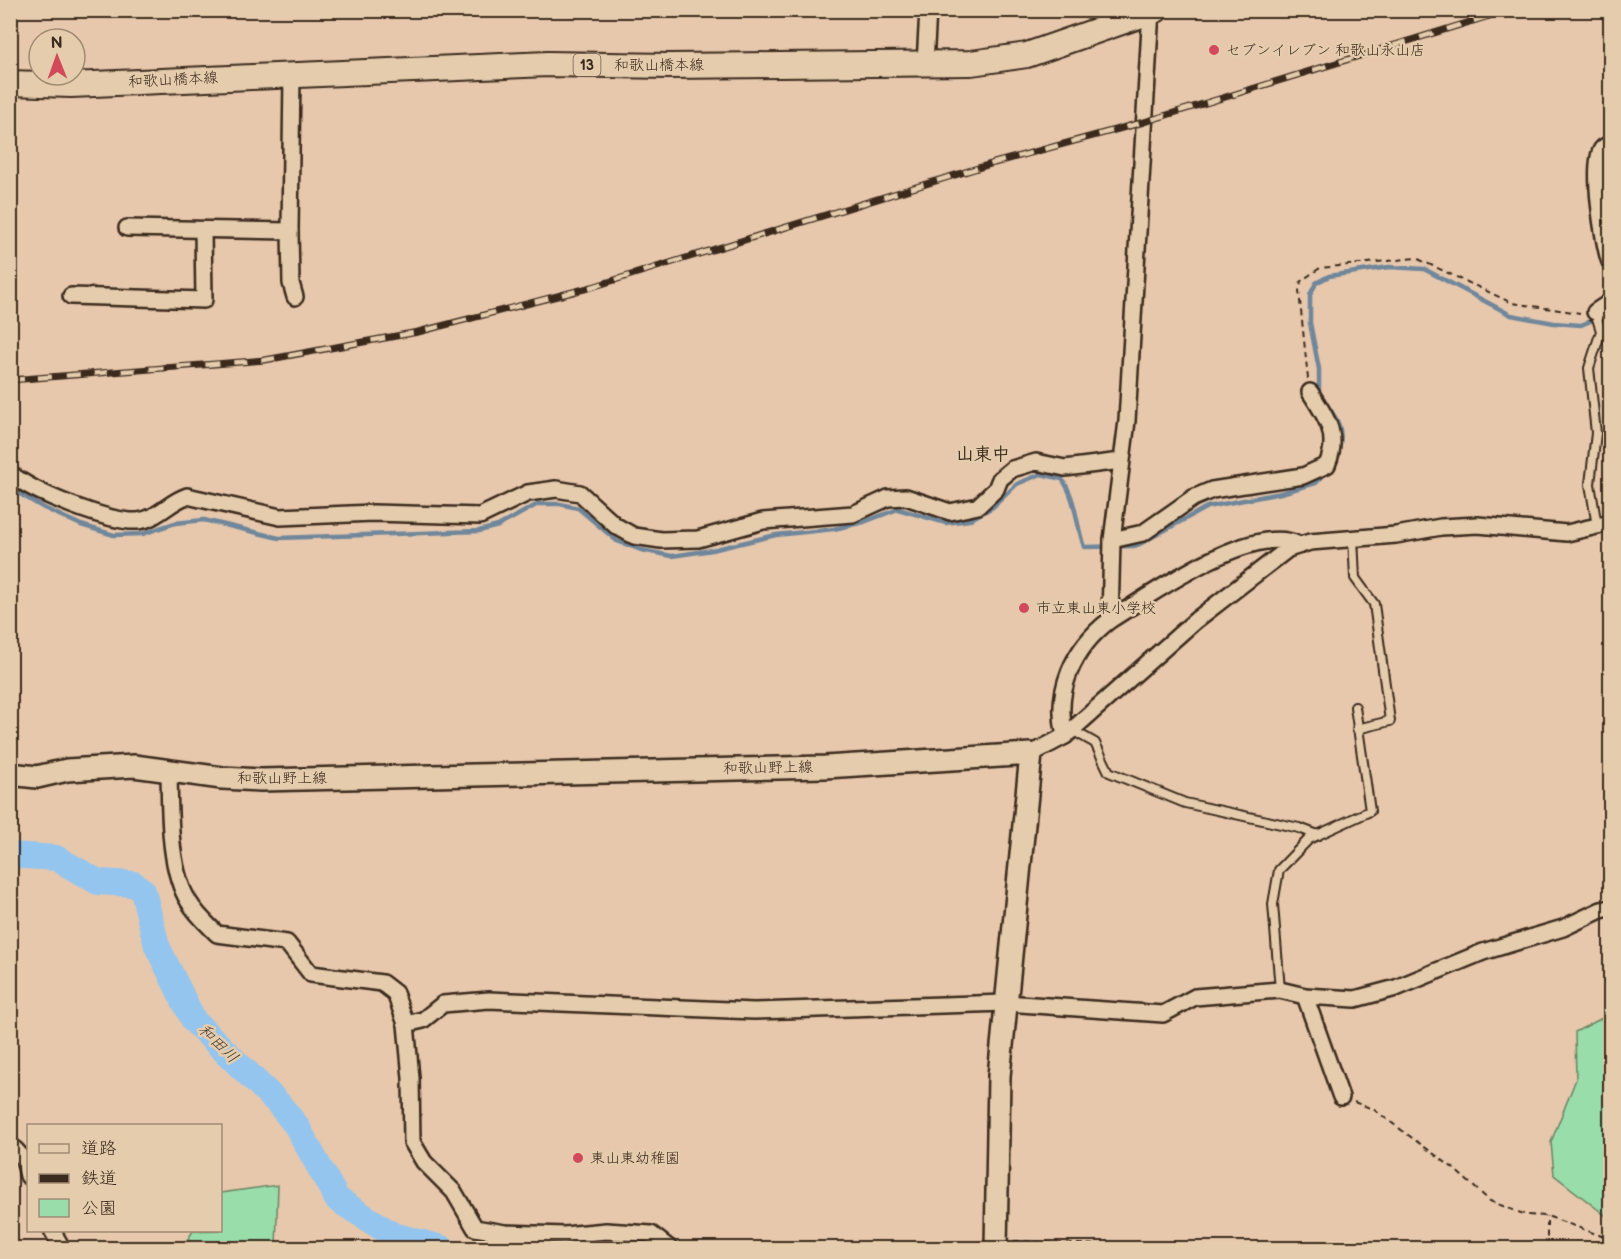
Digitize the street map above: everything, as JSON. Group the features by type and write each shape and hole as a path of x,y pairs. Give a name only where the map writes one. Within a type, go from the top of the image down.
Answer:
{"main road":[{"name":"和歌山橋本線","path":"10,83 71,85 548,64 971,63 1027,55 1153,11"},
{"name":"和歌山野上線","path":"10,774 37,777 67,770 134,766 222,778 261,780 825,767 1031,754"},
{"path":"996,1244 999,1076 1031,754"}],"street":[{"path":"924,64 928,10"},
{"path":"1110,620 1112,540 1127,422 1153,11"},
{"path":"292,75 290,231 291,283 295,297"},
{"path":"1611,144 1602,149 1599,159 1599,215 1611,262"},
{"path":"127,228 290,231"},
{"path":"71,296 204,300 204,230"},
{"path":"1595,312 1611,302"},
{"path":"1112,540 1143,533 1193,498 1212,490 1303,476 1327,465 1334,450 1329,421 1310,392"},
{"path":"10,473 40,493 122,520 138,521 152,518 176,500 187,496 280,517 373,513 480,516 528,493 556,489 580,493 616,526 634,536 661,540 698,538 763,521 853,514 888,498 906,496 950,513 978,506 996,489 1000,479 1012,469 1036,462 1065,468 1121,461"},
{"path":"1031,754 1068,733 1196,620 1288,549 1299,545 1441,527 1478,525 1567,533 1604,525"},
{"path":"1068,733 1061,712 1064,685 1083,646 1093,633 1110,620 1230,549 1273,541 1292,541 1299,545"},
{"path":"169,772 170,823 179,879 188,900 217,934 287,943 311,974 382,983 395,993 406,1024 411,1078 412,1142 424,1162 454,1192 475,1228 505,1233 564,1235 606,1231 651,1234 669,1248"},
{"path":"406,1024 423,1020 443,1004 489,1000 754,1011 1006,1003 1163,1014 1195,997 1280,990 1305,996 1355,999 1396,987 1483,952 1563,928 1601,910 1611,908"},
{"path":"1305,996 1341,1097"},
{"path":"10,1144 24,1159 27,1172"},
{"path":"53,1232 62,1248"}],"lane":[{"path":"1595,312 1600,331 1589,368 1596,433 1590,484 1604,525"},
{"path":"1353,538 1355,578 1374,604 1390,721 1357,729"},
{"path":"1280,990 1273,904 1279,870 1308,839 1370,811 1355,707"},
{"path":"1068,733 1095,743 1109,772 1185,803 1299,828 1318,835"}],"path":[{"path":"1310,392 1299,291 1300,281 1320,268 1416,258 1512,303 1574,314 1595,312"},
{"path":"1341,1097 1373,1109 1453,1168 1490,1201 1526,1215 1547,1216 1611,1239"},
{"path":"1547,1216 1547,1248"},
{"path":"996,1244 1164,1248"}],"green space":[{"path":"1610,1014 1610,1219 1554,1175 1551,1142 1576,1079 1575,1032"},
{"path":"278,1185 276,1248 182,1248 192,1232 222,1232 222,1193"}],"waterway":[{"path":"1336,459 1341,440 1339,425 1319,396 1319,369 1310,323 1310,295 1316,283 1329,276 1389,267 1424,269 1511,315 1554,323 1581,325 1610,313"},
{"path":"10,488 44,508 81,525 114,535 142,534 175,523 204,520 279,538 479,531 498,526 538,504 560,504 578,508 617,541 641,550 672,556 712,550 776,535 834,529 864,522 898,509 946,523 969,520 993,507 1017,484 1041,474 1062,479 1067,486 1084,547 1136,546 1207,507 1281,493 1316,483 1330,469"},
{"name":"和田川","path":"10,855 56,858 98,882 134,884 143,891 157,946 194,1021 278,1103 296,1125 337,1199 393,1235 442,1248"}],"railway":[{"path":"10,380 265,360 418,332 592,287 994,163 1144,122 1509,10"}],"place":[{"name":"セブンイレブン 和歌山永山店","path":"1214,50"},
{"name":"市立東山東小学校","path":"1024,608"},
{"name":"東山東幼稚園","path":"578,1158"}],"district":[{"name":"山東中","path":"983,454"}]}
